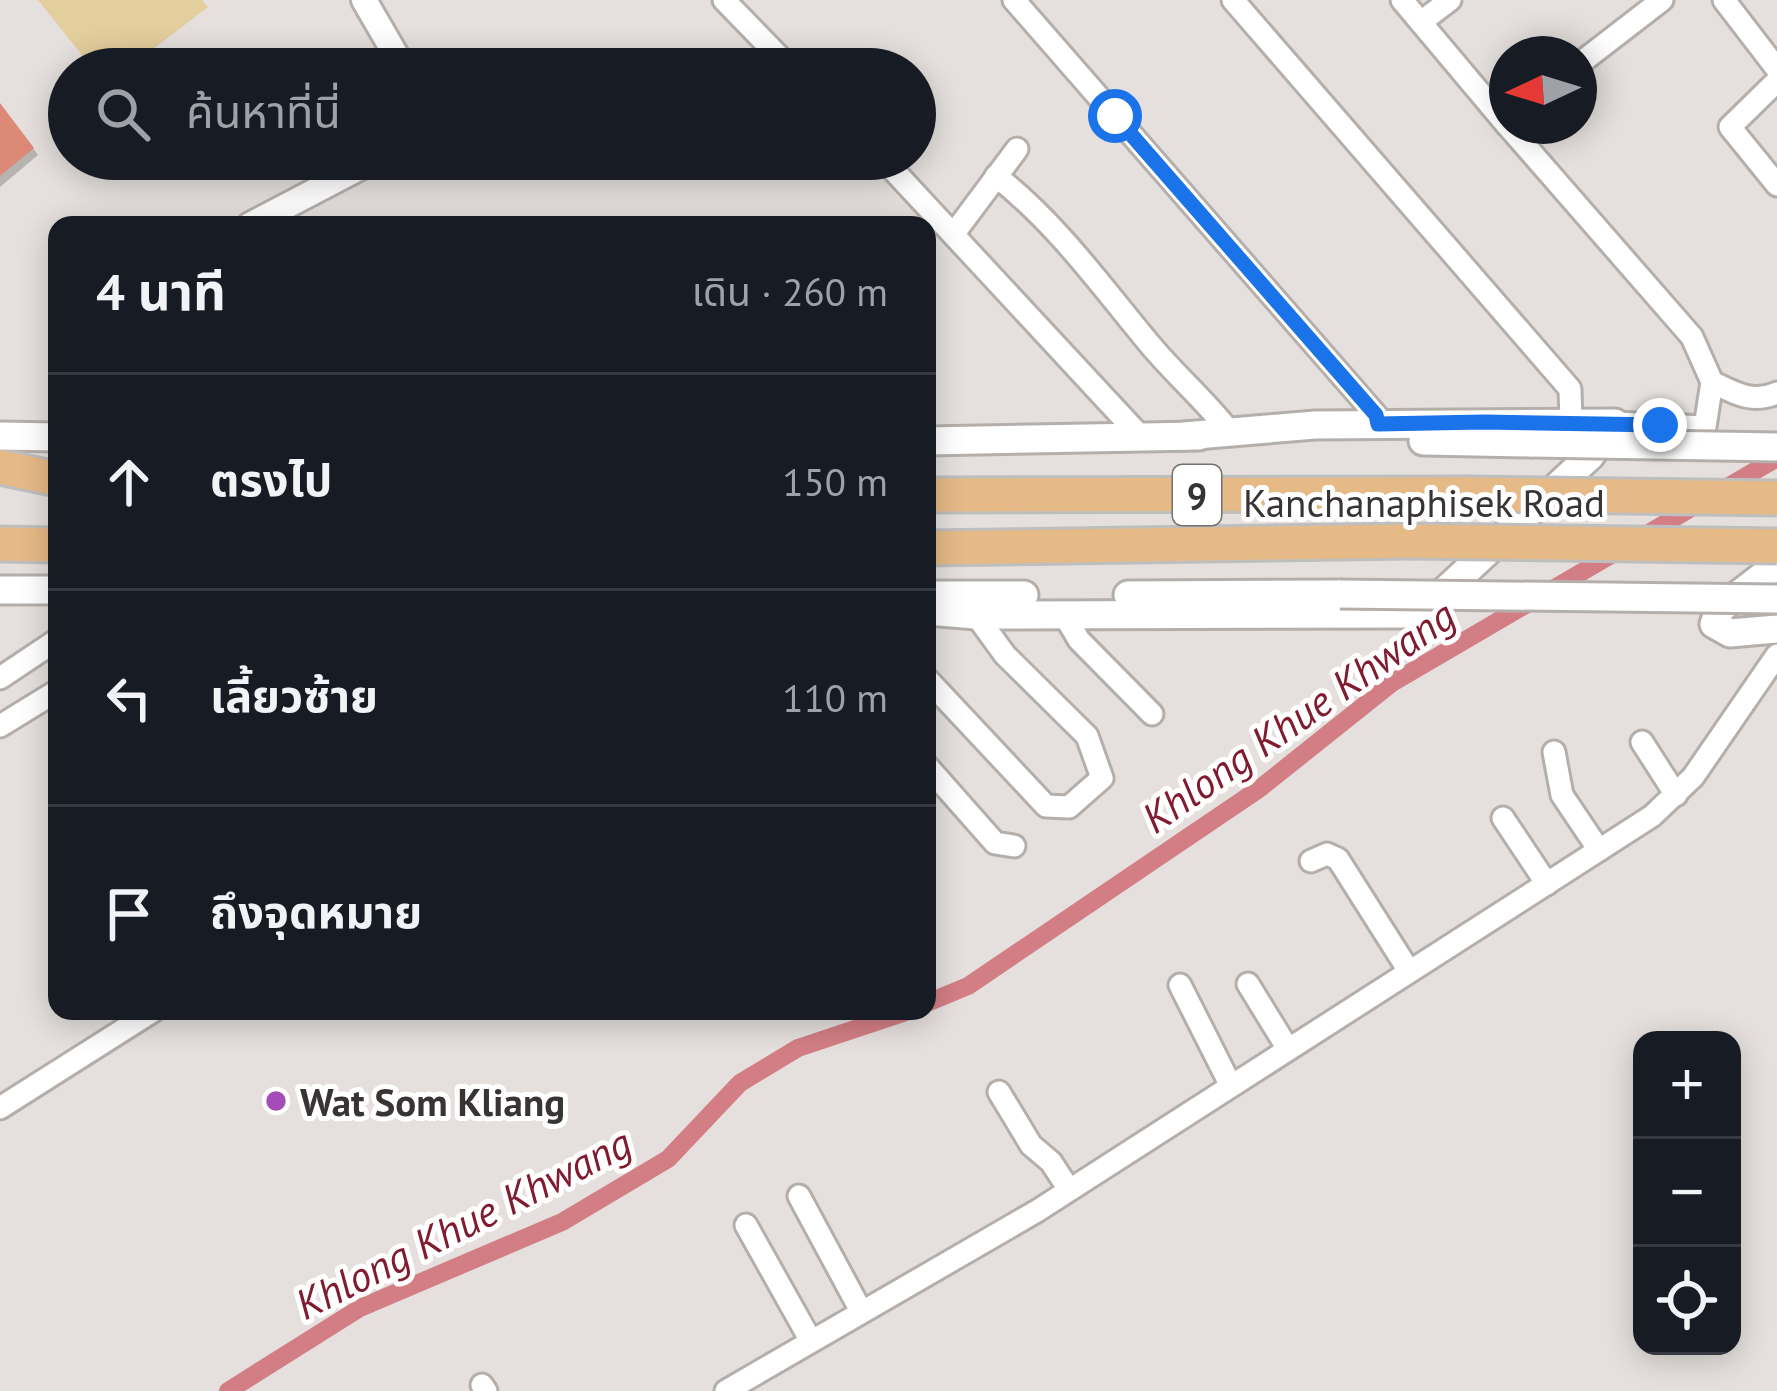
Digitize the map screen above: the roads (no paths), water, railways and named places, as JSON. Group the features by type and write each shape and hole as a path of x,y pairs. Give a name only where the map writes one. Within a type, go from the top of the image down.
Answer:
{"highway":[{"path":"0,467 48,478"},
{"path":"0,482 48,480"},
{"name":"Kanchanaphisek Road","path":"936,495 1777,498"},
{"name":"Kanchanaphisek Road","path":"936,548 1409,541 1777,546"},
{"path":"0,544 48,544"}],"main road":[{"path":"1184,436 1378,424 1616,423"},
{"path":"936,612 1420,614 1590,456 1616,423"},
{"path":"0,436 48,437"},
{"path":"936,440 1184,436 1777,447"},
{"path":"1777,565 1720,609 1714,624 1730,633 1777,629"},
{"path":"0,590 48,590"},
{"path":"936,595 1777,599"}],"street":[{"path":"364,0 392,48"},
{"path":"724,0 771,48"},
{"path":"1014,0 1376,415 1378,424"},
{"path":"1233,0 1570,389 1571,422"},
{"path":"1402,0 1489,103"},
{"path":"1420,22 1450,0"},
{"path":"1597,50 1662,0"},
{"path":"1724,0 1777,69"},
{"path":"1777,81 1730,127 1777,185"},
{"path":"1524,144 1692,338 1712,382 1706,427 1616,423"},
{"path":"955,232 1017,149"},
{"path":"996,176 1086,262 1150,345 1229,431"},
{"path":"267,216 336,180"},
{"path":"904,180 1140,436"},
{"path":"1712,382 1742,397 1766,398 1777,393"},
{"path":"1064,613 1079,640 1152,714"},
{"path":"936,689 1046,806 1069,807 1102,778 1087,736 1005,655 976,614"},
{"path":"0,678 48,646"},
{"path":"725,1391 1037,1211 1599,850 1693,778 1777,655"},
{"path":"0,726 48,697"},
{"path":"1642,742 1676,795"},
{"path":"1554,752 1562,795 1599,850"},
{"path":"936,776 995,843 1014,846"},
{"path":"1503,818 1547,884"},
{"path":"1311,861 1327,854 1338,859 1409,970"},
{"path":"1248,984 1288,1049"},
{"path":"1180,985 1232,1086"},
{"path":"0,1108 139,1020"},
{"path":"998,1091 1031,1145 1052,1162 1068,1188"},
{"path":"799,1196 861,1311"},
{"path":"746,1225 811,1341"}],"waterway":[{"name":"Khlong Khue Khwang","path":"936,999 968,986 1259,789 1392,683 1777,458"},
{"name":"Khlong Khue Khwang","path":"228,1391 360,1308 562,1222 668,1159 740,1083 798,1048 882,1020"}],"place":[{"name":"Wat Som Kliang","path":"276,1101"}]}
